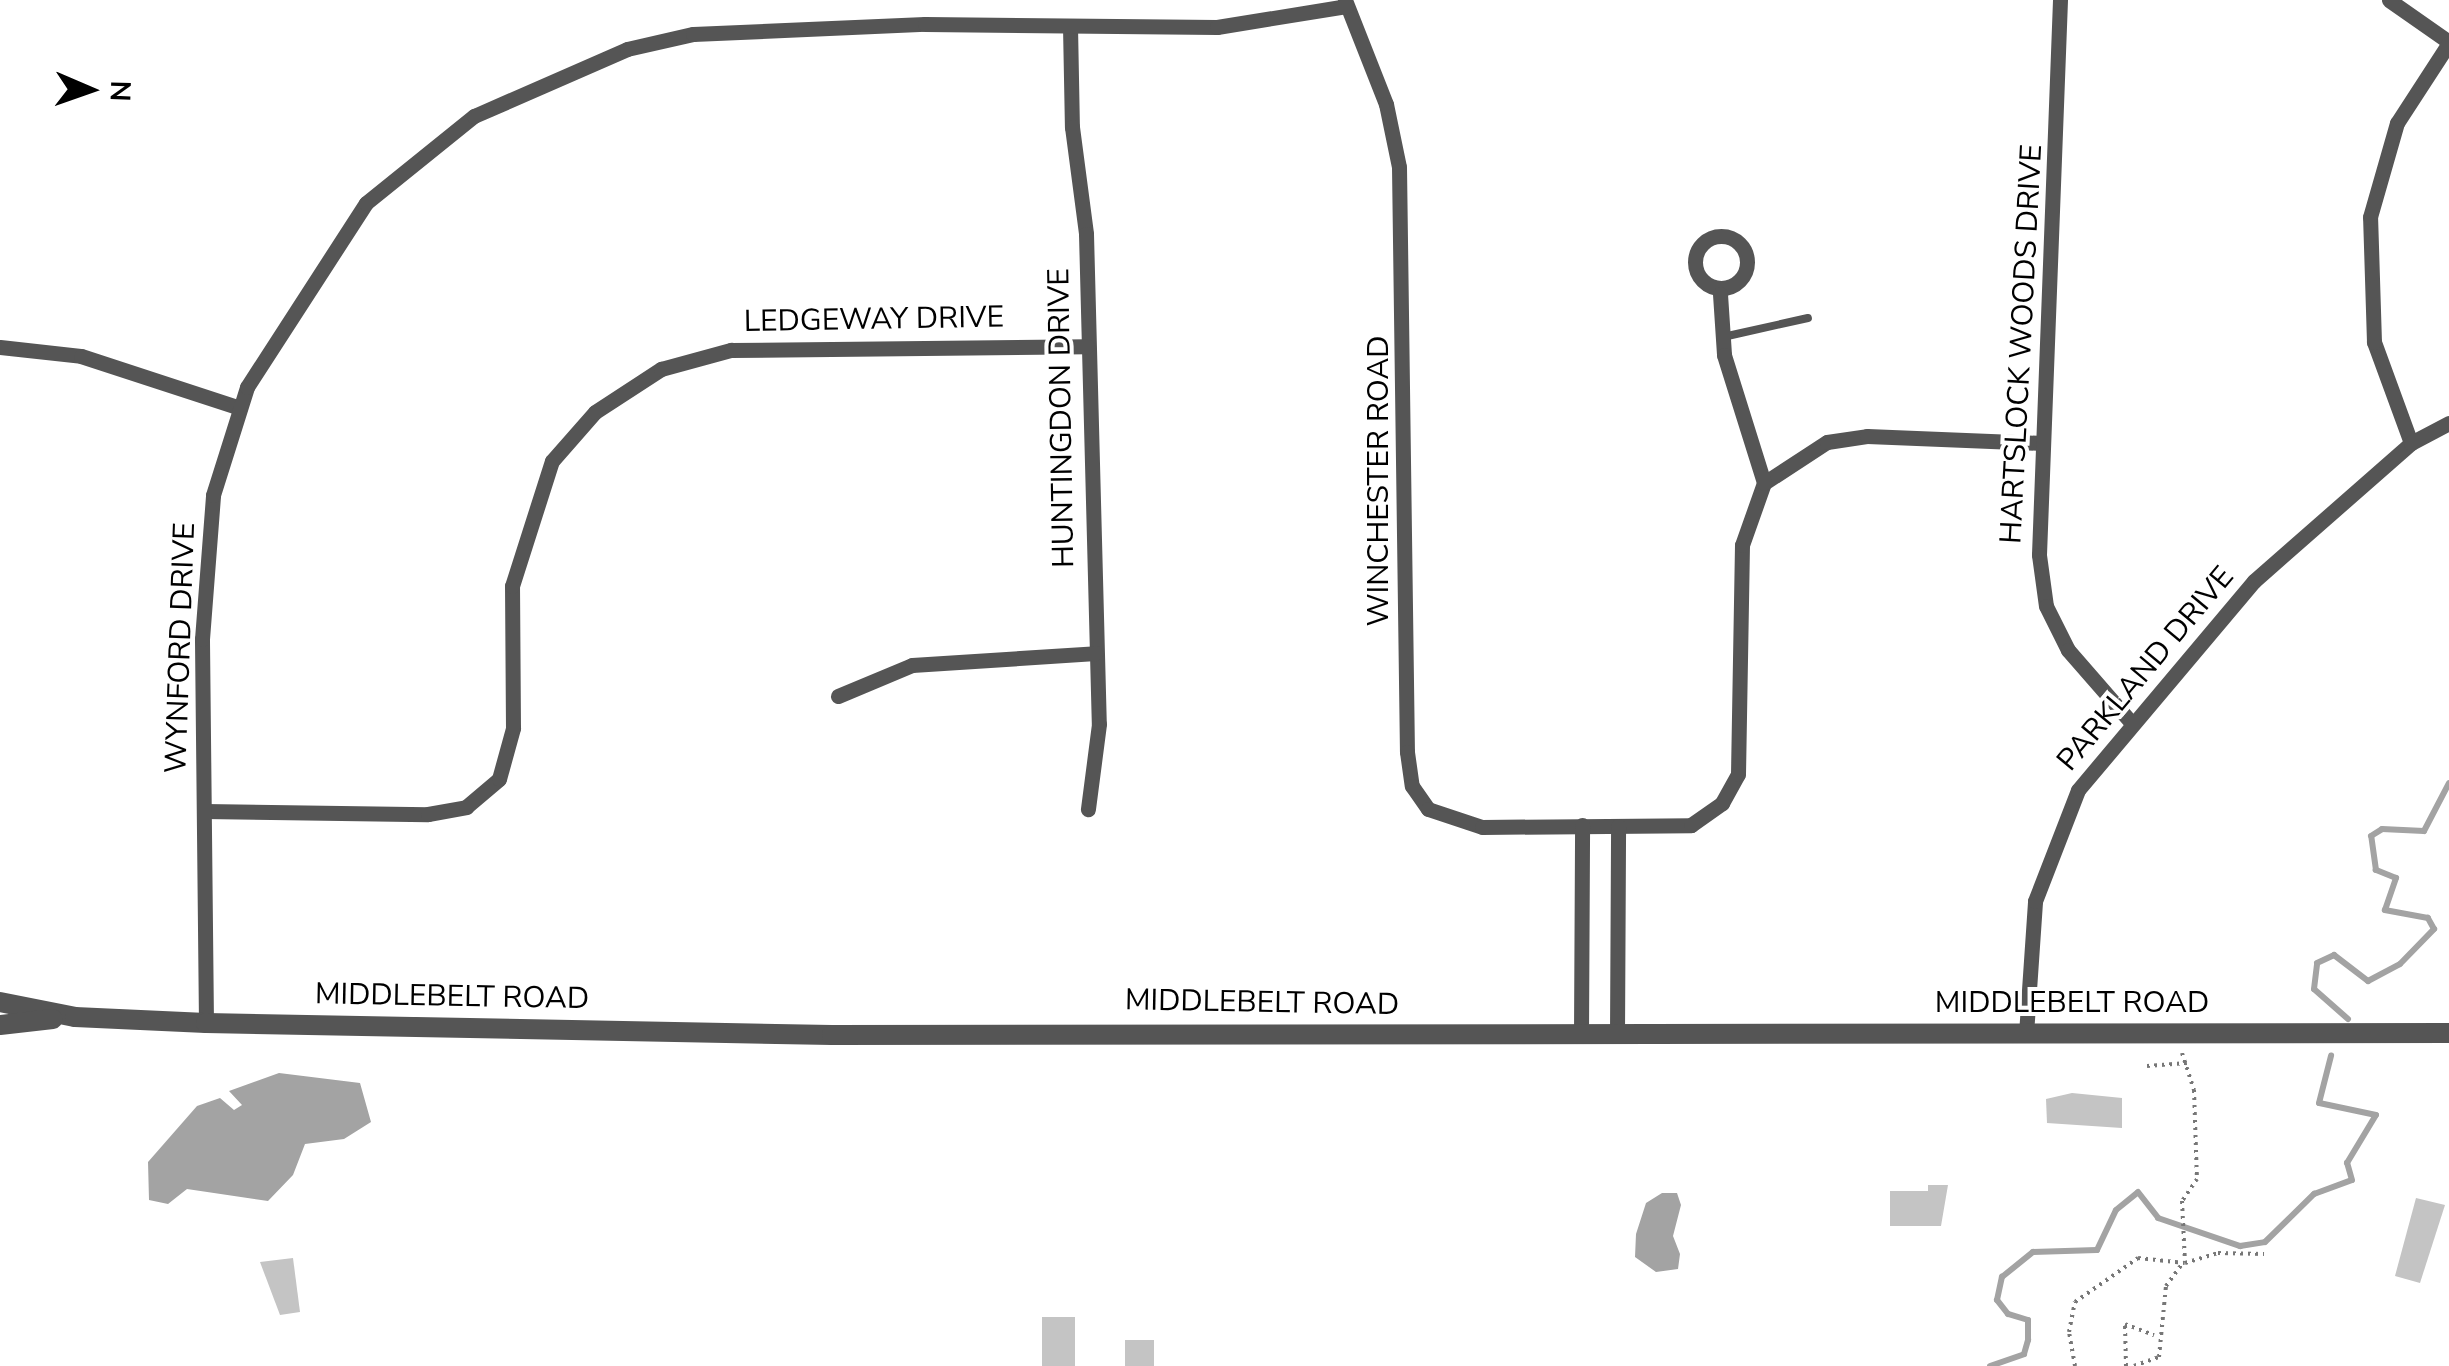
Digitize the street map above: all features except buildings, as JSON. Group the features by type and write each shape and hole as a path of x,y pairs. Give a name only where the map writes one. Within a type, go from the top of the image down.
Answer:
{"street":[{"name":"HARTSLOCK WOODS DRIVE","path":"2060,0 2043,443 2046,606 2077,662 2130,721"},
{"path":"2389,0 2449,42 2398,123 2370,217 2374,342 2411,443"},
{"name":"WYNFORD DRIVE","path":"206,1023 202,639 213,495 240,408 305,288 366,204 474,116 627,50 693,34 1217,27 1345,3"},
{"name":"WINCHESTER ROAD","path":"1345,3 1386,104 1399,167 1412,786 1450,820 1691,825 1722,802 1738,774 1742,545 1764,483"},
{"name":"HUNTINGDON DRIVE","path":"1070,26 1088,346 1099,724 1088,809"},
{"path":"1720,294 1723,337 1742,428 1764,483 1827,442 1867,436 2043,443"},
{"name":"LEDGEWAY DRIVE","path":"204,811 428,814 466,807 499,779 513,728 512,586 545,477 595,412 662,369 748,349 1088,346"},
{"path":"0,347 81,356 240,408"},
{"name":"PARKLAND DRIVE","path":"2026,1034 2028,942 2045,864 2078,790 2130,721 2254,582 2411,443 2449,423"},
{"path":"838,696 912,665 1096,653"},
{"path":"1581,1034 1582,825"},
{"path":"1616,1034 1618,826"},
{"name":"MIDDLEBELT ROAD","path":"0,1002 75,1017 206,1023 850,1035 2449,1033"},
{"name":"MIDDLEBELT ROAD","path":"0,1025 75,1017"}],"lane":[{"path":"1723,337 1808,318"}],"path":[{"path":"2179,1034 2187,1063 2197,1179 2181,1211 2185,1263"},
{"path":"2147,1066 2187,1063"},
{"path":"2075,1366 2075,1302 2138,1258 2185,1263 2218,1253 2264,1254"},
{"path":"2134,1366 2159,1357 2156,1335 2170,1276 2185,1263"},
{"path":"2126,1366 2125,1324 2156,1335"}],"shaded area":[{"path":"279,1073 360,1083 371,1122 344,1139 305,1144 293,1175 268,1201 187,1189 168,1204 149,1200 148,1162 197,1106 220,1098 234,1110 242,1105 229,1091"},
{"path":"1662,1193 1677,1193 1681,1205 1673,1236 1680,1254 1678,1269 1656,1272 1635,1257 1636,1234 1646,1203"}],"waterway":[{"path":"2348,1019 2314,989 2317,963 2334,955 2368,981 2400,964 2434,929 2428,918 2385,910 2396,878 2376,870 2371,836 2382,829 2424,831 2449,783"},
{"path":"1990,1366 2024,1354 2028,1340 2028,1320 2008,1314 1997,1300 2002,1277 2033,1252 2097,1250 2116,1210 2138,1192 2158,1218 2240,1246 2265,1242 2314,1194 2352,1180 2347,1163 2376,1115 2319,1103 2331,1056"}]}
